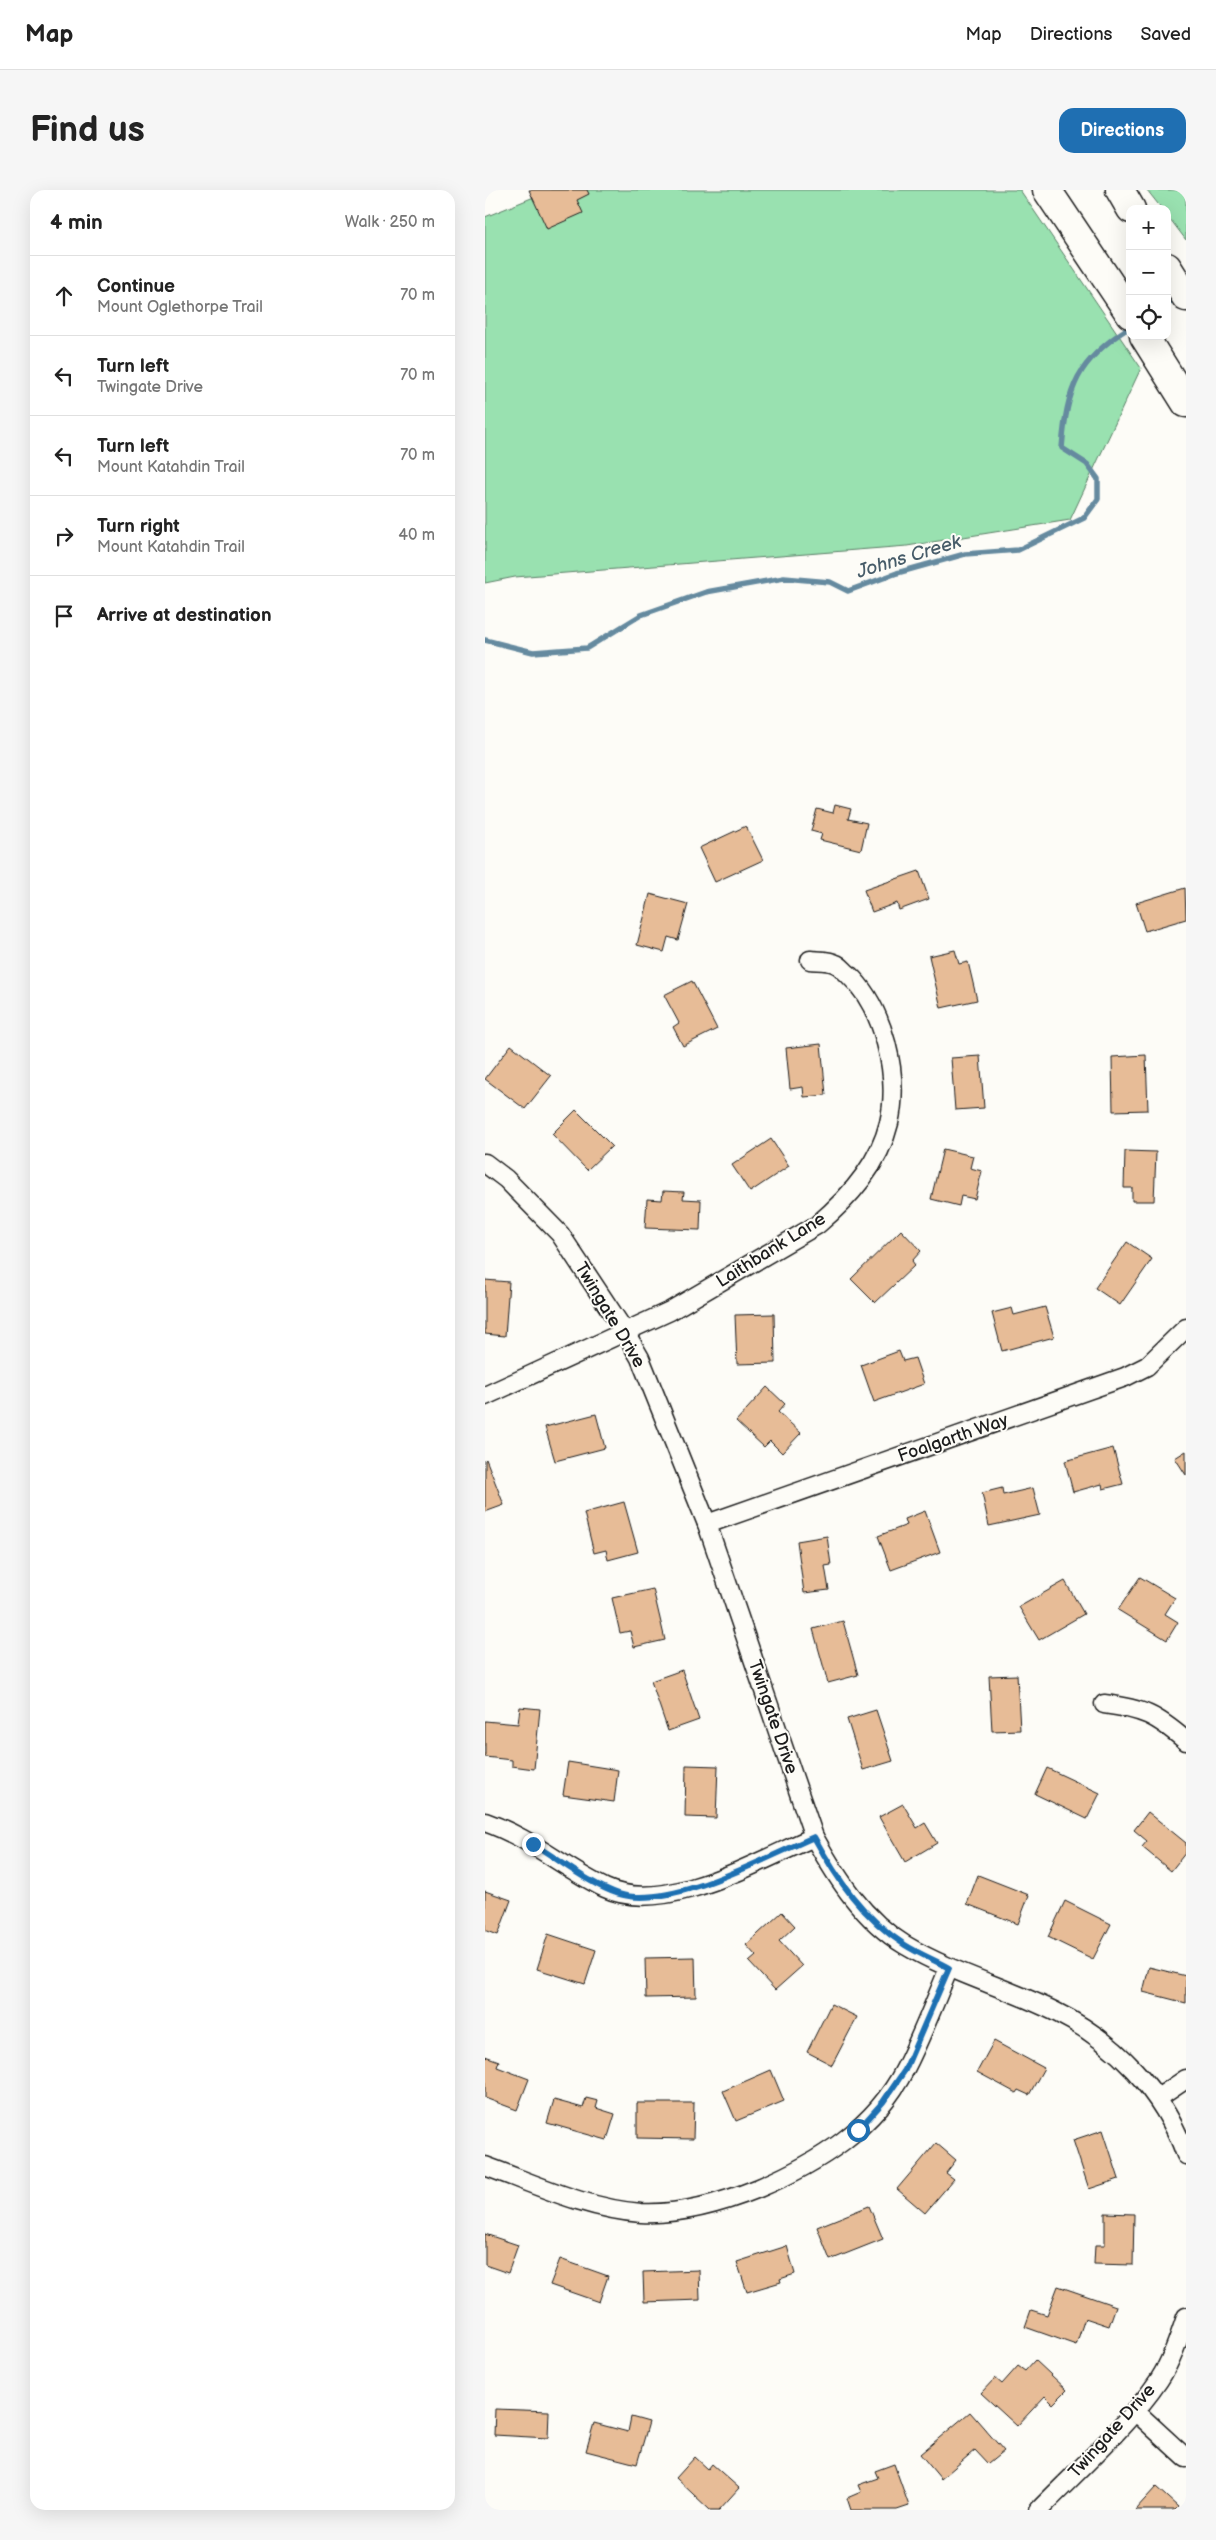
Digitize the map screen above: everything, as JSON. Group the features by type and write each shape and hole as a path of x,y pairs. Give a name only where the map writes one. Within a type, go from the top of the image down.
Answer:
{"highway":[{"path":"1047,190 1126,308"},
{"path":"1120,190 1129,205"},
{"path":"1171,273 1186,297"},
{"path":"1147,340 1184,399"}],"street":[{"name":"Laithbank Lane","path":"485,1396 670,1311 817,1225 838,1207 859,1184 875,1157 889,1124 892,1102 891,1074 875,1012 858,984 837,964 809,960"},
{"name":"Twingate Drive","path":"485,1163 506,1179 560,1234 625,1332 639,1358 707,1524 814,1837 838,1880 868,1915 904,1945 949,1968 1053,2011 1084,2027 1125,2060 1158,2098 1178,2134 1186,2155"},
{"name":"Foalgarth Way","path":"707,1524 1125,1378 1147,1366 1186,1328"},
{"path":"1104,1704 1134,1708 1161,1720 1186,1741"},
{"path":"485,1822 533,1844 604,1887 620,1894 637,1897 660,1896 700,1886 814,1837"},
{"path":"485,2166 595,2205 641,2213 692,2210 731,2200 795,2173 828,2154 858,2130 883,2102 905,2070 949,1968"},
{"path":"1158,2098 1186,2078"},
{"name":"Twingate Drive","path":"1039,2510 1135,2411 1159,2380 1178,2341 1186,2317"},
{"path":"1135,2411 1186,2458"}],"green space":[{"path":"551,190 1020,190 1141,368 1070,520 907,546 515,577 485,583 485,217"},
{"path":"1147,190 1186,190 1186,240 1171,220 1171,205 1159,205"}],"building":[{"path":"529,190 587,190 589,194 577,200 583,213 547,229"},
{"path":"835,805 851,809 848,819 867,823 861,850 820,840 822,834 811,831 817,809 833,813"},
{"path":"746,826 763,860 715,882 699,848"},
{"path":"919,871 929,899 899,910 897,903 872,912 864,890"},
{"path":"1185,888 1186,919 1145,931 1136,903"},
{"path":"650,894 688,904 678,940 668,937 664,952 637,945"},
{"path":"955,950 959,964 968,962 977,1000 941,1008 929,956"},
{"path":"692,981 717,1029 683,1046 673,1027 679,1023 664,995"},
{"path":"821,1044 826,1095 804,1097 803,1087 790,1089 786,1048"},
{"path":"511,1045 551,1076 525,1109 485,1079"},
{"path":"1146,1055 1148,1110 1113,1111 1112,1057"},
{"path":"980,1056 984,1108 955,1110 951,1058"},
{"path":"576,1110 612,1146 587,1170 552,1134"},
{"path":"771,1139 789,1166 750,1192 732,1165"},
{"path":"943,1149 973,1156 970,1168 982,1171 975,1199 961,1196 959,1206 931,1199"},
{"path":"1125,1151 1156,1152 1154,1201 1132,1201 1132,1188 1124,1188"},
{"path":"663,1191 684,1192 683,1199 701,1200 700,1230 645,1228 647,1199 662,1200"},
{"path":"901,1230 921,1251 912,1261 915,1265 875,1303 851,1279"},
{"path":"1127,1242 1152,1259 1120,1305 1095,1288"},
{"path":"485,1280 509,1282 505,1336 485,1334"},
{"path":"1045,1307 1054,1337 1002,1351 992,1313 1012,1308 1014,1315"},
{"path":"774,1314 775,1363 737,1364 735,1315"},
{"path":"899,1351 903,1361 915,1358 924,1384 874,1402 861,1365"},
{"path":"767,1387 785,1404 778,1412 801,1433 782,1453 770,1441 764,1447 736,1421"},
{"path":"596,1414 605,1448 555,1461 545,1427"},
{"path":"1113,1448 1123,1484 1103,1489 1102,1484 1073,1492 1065,1461"},
{"path":"1186,1451 1186,1475 1175,1458"},
{"path":"485,1460 504,1505 485,1512"},
{"path":"1002,1488 1003,1495 1033,1488 1040,1515 989,1526 982,1493"},
{"path":"624,1502 638,1552 608,1560 606,1550 594,1553 584,1513"},
{"path":"925,1511 940,1552 891,1570 878,1536 907,1525 905,1519"},
{"path":"827,1536 831,1565 825,1566 829,1590 804,1593 797,1541"},
{"path":"1140,1577 1175,1598 1165,1614 1178,1622 1167,1640 1118,1610"},
{"path":"1065,1581 1084,1614 1039,1640 1019,1607"},
{"path":"653,1589 665,1640 634,1647 630,1631 620,1633 612,1598"},
{"path":"843,1621 858,1675 828,1683 813,1629"},
{"path":"682,1670 699,1720 668,1731 651,1681"},
{"path":"1017,1675 1020,1730 992,1731 989,1676"},
{"path":"520,1707 540,1709 534,1769 512,1766 512,1760 485,1757 485,1721 518,1724"},
{"path":"876,1710 893,1761 863,1770 847,1719"},
{"path":"568,1762 618,1770 614,1802 563,1795"},
{"path":"686,1765 718,1766 716,1818 685,1817"},
{"path":"1047,1768 1100,1793 1087,1819 1035,1794"},
{"path":"903,1804 917,1828 925,1823 937,1843 905,1862 879,1817"},
{"path":"1148,1812 1186,1843 1186,1852 1171,1871 1142,1847 1147,1841 1134,1830"},
{"path":"978,1875 1029,1895 1018,1924 967,1904"},
{"path":"485,1891 511,1900 498,1935 485,1930"},
{"path":"1065,1901 1111,1924 1093,1959 1048,1937"},
{"path":"782,1912 795,1926 779,1941 802,1966 775,1990 749,1962 756,1956 746,1945"},
{"path":"548,1934 596,1950 585,1984 537,1969"},
{"path":"695,1957 696,1997 646,1998 645,1958"},
{"path":"1149,1967 1186,1976 1186,2003 1143,1992"},
{"path":"831,2004 857,2017 832,2065 807,2052"},
{"path":"994,2041 1044,2068 1029,2095 1018,2090 1016,2093 977,2072"},
{"path":"485,2056 499,2061 497,2067 529,2079 517,2110 485,2098"},
{"path":"771,2070 784,2101 736,2121 723,2091"},
{"path":"586,2098 598,2101 596,2108 615,2114 607,2140 547,2123 554,2100 583,2108"},
{"path":"637,2103 694,2103 693,2139 637,2138"},
{"path":"1103,2130 1119,2179 1089,2189 1073,2140"},
{"path":"936,2143 956,2160 946,2173 954,2179 925,2213 897,2189"},
{"path":"869,2206 883,2239 830,2260 817,2227"},
{"path":"1105,2213 1134,2214 1133,2265 1094,2264 1095,2245 1105,2245"},
{"path":"485,2234 518,2245 508,2273 485,2265"},
{"path":"787,2246 795,2274 780,2279 781,2282 747,2292 737,2262"},
{"path":"560,2259 608,2276 599,2302 550,2285"},
{"path":"699,2270 700,2300 644,2302 643,2272"},
{"path":"1058,2286 1116,2306 1109,2326 1085,2318 1076,2345 1025,2327 1031,2310 1047,2315"},
{"path":"1035,2360 1067,2390 1053,2404 1045,2396 1017,2426 981,2393 995,2378 1002,2384 1018,2366 1025,2371"},
{"path":"495,2409 549,2411 548,2438 494,2435"},
{"path":"970,2412 1004,2451 988,2464 975,2450 941,2479 920,2454"},
{"path":"631,2417 649,2422 637,2464 586,2451 594,2423 628,2432"},
{"path":"695,2457 708,2469 712,2464 739,2488 719,2510 710,2510 676,2478"},
{"path":"894,2464 909,2506 897,2510 851,2510 847,2498 861,2492 858,2485 878,2478 875,2471"},
{"path":"1156,2487 1178,2507 1175,2510 1135,2510"}],"waterway":[{"name":"Johns Creek","path":"1171,301 1178,297"},
{"name":"Johns Creek","path":"485,640 533,652 587,648 641,615 706,592 784,578 830,582 848,591 897,573 965,554 1018,550 1084,518 1098,499 1098,479 1087,464 1062,448 1067,408 1078,377 1087,364 1098,351 1126,330"}],"route":[{"path":"533,1844 604,1887 620,1894 637,1897 660,1896 700,1886 814,1837 838,1880 868,1915 904,1945 949,1968 905,2070 883,2102 858,2130"}]}
